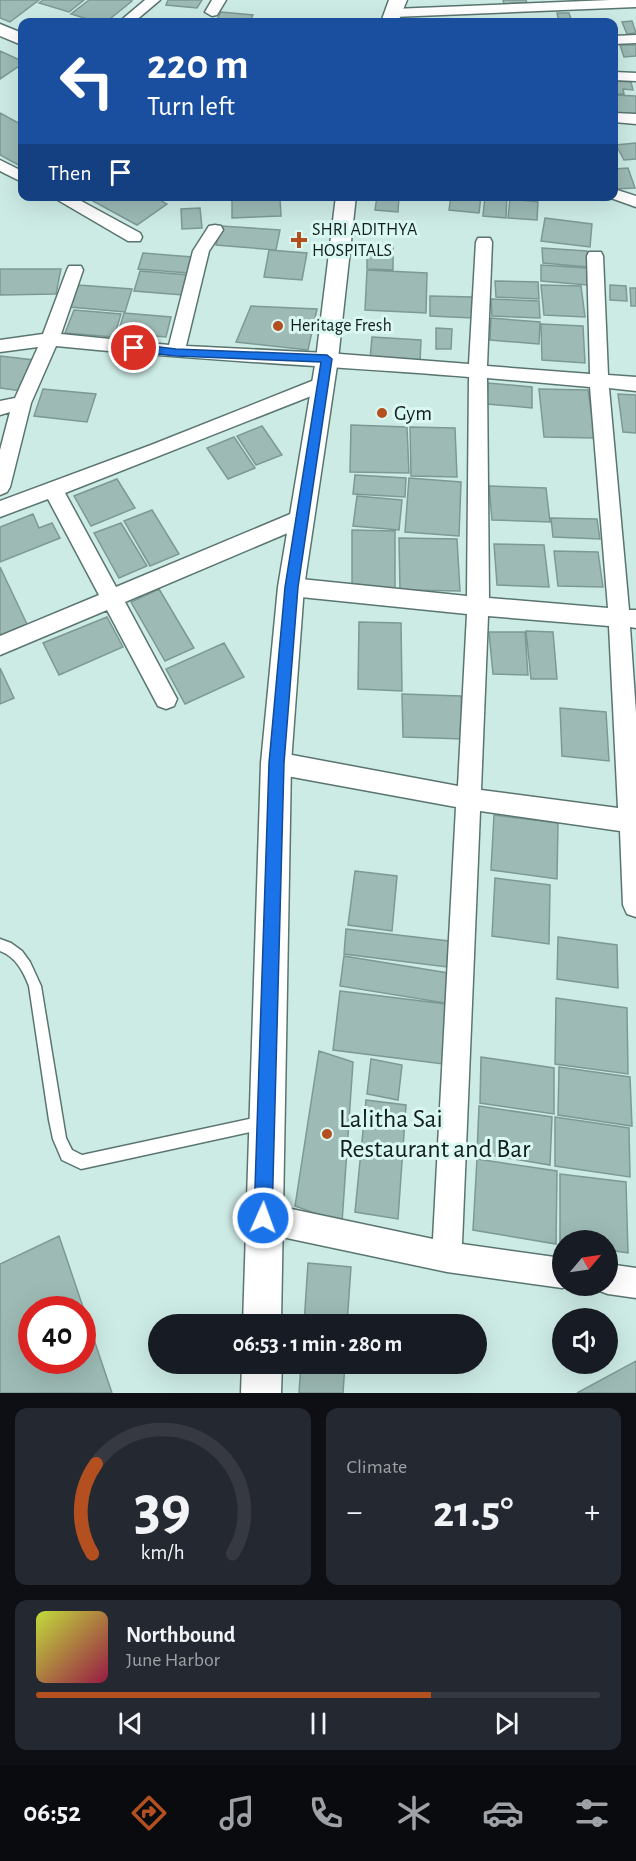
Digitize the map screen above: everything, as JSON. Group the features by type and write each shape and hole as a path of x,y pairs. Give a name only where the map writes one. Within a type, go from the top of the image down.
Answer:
{"street":[{"path":"131,18 153,0"},
{"path":"394,12 636,3"},
{"path":"0,30 18,38"},
{"path":"618,40 636,39"},
{"path":"618,76 636,77"},
{"path":"618,118 636,119"},
{"path":"0,165 18,175"},
{"path":"618,194 636,193"},
{"path":"618,195 636,202"},
{"path":"67,201 134,237"},
{"path":"262,1314 276,763 291,587 325,371 345,201"},
{"path":"176,352 201,252 215,230"},
{"path":"447,1257 478,606 478,371 484,242"},
{"path":"595,256 599,381 628,618 636,905"},
{"path":"0,487 22,403 50,339 75,270"},
{"path":"0,345 50,339 325,371 478,371 636,384"},
{"path":"0,509 158,450 325,371"},
{"path":"0,408 22,403"},
{"path":"52,488 166,699"},
{"path":"0,646 302,518"},
{"path":"291,587 628,618"},
{"path":"276,763 470,799 634,822"},
{"path":"263,1218 447,1257 552,1272"},
{"path":"618,1281 636,1283"},
{"path":"261,1374 261,1393"}],"lane":[{"path":"0,945 17,954 26,966 34,986 56,1120 67,1155 81,1162 266,1123"}],"building":[{"path":"0,0 39,0 10,22 0,18"},
{"path":"43,0 84,0 69,12 39,3"},
{"path":"89,0 132,1 111,18 84,18 71,14"},
{"path":"168,0 202,0 197,8 166,5"},
{"path":"503,0 526,0 527,3 504,4"},
{"path":"221,12 253,15 252,18 218,18"},
{"path":"557,13 569,13 571,18 558,18"},
{"path":"632,21 636,33 627,34 622,22"},
{"path":"620,45 636,45 636,56 624,57"},
{"path":"0,51 18,59 18,67 0,79"},
{"path":"618,81 631,82 633,90 623,89 624,94 618,94"},
{"path":"618,95 636,96 636,114 618,113"},
{"path":"0,113 18,123 18,165 0,155"},
{"path":"636,143 636,159 624,160 618,145"},
{"path":"628,168 635,188 618,189 618,169"},
{"path":"93,201 162,201 167,204 137,225"},
{"path":"232,201 280,201 281,216 232,218"},
{"path":"376,201 399,201 398,212 375,210"},
{"path":"450,201 480,201 479,213 449,210"},
{"path":"484,201 507,201 506,218 483,216"},
{"path":"510,201 538,202 537,220 508,218"},
{"path":"200,208 202,228 182,229 181,209"},
{"path":"545,218 592,224 590,247 541,241"},
{"path":"221,226 280,230 276,250 216,245"},
{"path":"367,244 393,245 393,270 367,269"},
{"path":"542,248 587,251 588,267 543,263"},
{"path":"269,250 307,253 302,280 264,277"},
{"path":"143,253 192,257 188,273 138,269"},
{"path":"541,265 587,268 587,285 541,281"},
{"path":"0,269 61,269 56,294 0,295"},
{"path":"367,270 427,273 426,313 365,310"},
{"path":"140,271 189,275 183,295 134,291"},
{"path":"495,281 538,282 539,299 496,297"},
{"path":"78,285 132,289 125,312 70,307"},
{"path":"541,285 581,286 585,317 544,315"},
{"path":"610,285 626,286 627,301 610,300"},
{"path":"630,288 636,288 636,306 631,306"},
{"path":"430,296 473,297 473,318 430,316"},
{"path":"491,299 539,301 540,318 492,316"},
{"name":"Heritage Fresh","path":"251,306 317,309 308,350 236,342"},
{"path":"74,310 121,314 114,337 65,333"},
{"path":"124,313 171,317 166,337 118,333"},
{"path":"491,318 540,322 539,344 490,340"},
{"path":"541,324 583,326 585,363 542,360"},
{"path":"436,328 452,329 451,349 436,349"},
{"path":"372,337 421,340 420,362 370,359"},
{"path":"0,356 34,360 22,391 0,388"},
{"path":"488,383 532,387 532,408 487,404"},
{"path":"43,389 96,394 87,422 34,416"},
{"path":"539,389 588,390 595,438 544,437"},
{"path":"618,394 636,395 636,433 623,432"},
{"path":"351,425 407,427 409,473 350,472"},
{"path":"262,426 282,455 256,465 237,436"},
{"path":"410,427 455,428 457,477 411,476"},
{"path":"234,437 255,468 228,479 207,448"},
{"path":"355,475 406,478 405,497 353,494"},
{"path":"409,478 461,482 459,536 405,532"},
{"path":"117,479 135,508 91,526 74,496"},
{"path":"489,486 546,488 550,522 492,520"},
{"path":"357,496 402,500 399,530 353,526"},
{"path":"152,510 179,554 150,566 124,521"},
{"path":"33,514 39,528 52,523 60,538 0,562 0,527"},
{"path":"551,518 597,519 600,539 553,537"},
{"path":"121,523 147,566 119,578 94,533"},
{"path":"352,530 395,531 395,589 352,588"},
{"path":"399,538 457,539 460,591 400,590"},
{"path":"494,544 544,545 549,587 497,585"},
{"path":"554,551 598,552 603,587 558,586"},
{"path":"0,567 27,624 0,635"},
{"path":"159,589 194,648 165,661 131,602"},
{"path":"107,617 123,647 59,675 43,643"},
{"path":"359,622 401,623 402,691 358,689"},
{"path":"526,631 553,632 557,679 531,679"},
{"path":"489,632 525,632 528,675 493,674"},
{"path":"224,643 244,677 185,704 166,669"},
{"path":"0,668 14,698 0,704"},
{"path":"402,694 461,696 463,739 403,737"},
{"path":"560,708 606,712 609,761 562,756"},
{"path":"494,815 558,823 557,879 491,870"},
{"path":"355,871 397,876 392,931 348,925"},
{"path":"495,878 550,885 549,944 492,936"},
{"path":"346,929 449,941 447,967 344,954"},
{"path":"558,937 617,945 618,988 557,979"},
{"path":"344,956 448,973 445,1003 340,986"},
{"path":"340,991 446,1004 443,1064 333,1050"},
{"path":"556,998 627,1008 628,1074 555,1064"},
{"name":"Lalitha Sai Restaurant and Bar","path":"319,1051 353,1062 342,1223 295,1206"},
{"path":"481,1057 554,1068 554,1114 480,1103"},
{"path":"371,1059 402,1065 398,1100 367,1094"},
{"path":"559,1067 630,1077 632,1126 558,1115"},
{"path":"366,1100 406,1105 398,1219 355,1212"},
{"path":"479,1106 552,1117 550,1165 477,1153"},
{"path":"555,1117 629,1128 630,1177 555,1166"},
{"path":"477,1159 557,1171 556,1230 552,1230 552,1243 473,1230"},
{"path":"560,1174 626,1182 628,1253 618,1252 618,1230 560,1230"},
{"path":"59,1236 79,1296 18,1296 18,1374 96,1374 96,1346 112,1393 0,1393 0,1264"},
{"path":"308,1263 351,1267 348,1314 305,1314"},
{"path":"636,1361 636,1393 577,1393 612,1374 618,1374 618,1371"},
{"path":"300,1374 344,1374 343,1393 299,1393"}],"place":[{"name":"SHRI ADITHYA HOSPITALS","path":"299,240"},
{"name":"Heritage Fresh","path":"278,326"},
{"name":"Gym","path":"382,413"},
{"name":"Lalitha Sai Restaurant and Bar","path":"327,1134"}],"route":[{"path":"134,348 327,359 291,587 276,763 263,1218"}]}
